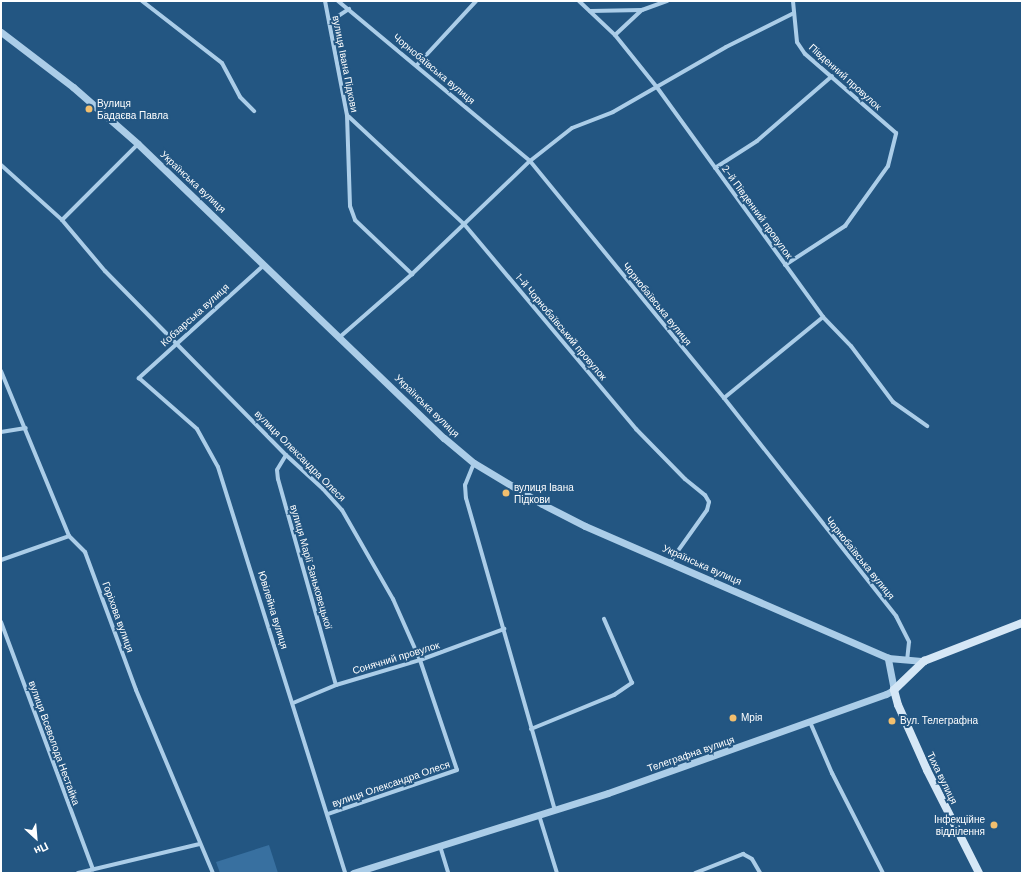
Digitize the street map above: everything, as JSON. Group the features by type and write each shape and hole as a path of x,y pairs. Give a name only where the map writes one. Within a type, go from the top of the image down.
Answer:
{"main road":[{"name":"Телеграфна вулиця","path":"894,690 924,662 1022,624"},
{"name":"Тиха вулиця","path":"894,690 901,712 927,770 979,873"}],"street":[{"path":"142,1 222,63 240,97 254,112"},
{"name":"вулиця Івана Підкови","path":"325,1 348,114 350,206 355,220 412,274"},
{"name":"Чорнобаївська вулиця","path":"338,1 417,65 530,161 724,398 896,616 909,642 907,661"},
{"path":"417,65 476,1"},
{"name":"2-й Південний провулок","path":"579,1 615,35 656,86 823,318 852,346 893,402 927,426"},
{"path":"590,11 642,10 667,1"},
{"name":"Південний провулок","path":"785,264 845,226 888,166 896,133 805,54 797,42 793,1"},
{"path":"329,22 349,9"},
{"path":"615,35 642,10"},
{"path":"341,336 412,274 530,161 572,128 613,112 656,86 794,13"},
{"name":"Українська вулиця","path":"1,32 73,87 138,144 207,207 264,265 341,336 444,438 474,463 548,507 670,562 888,658 924,662"},
{"path":"715,168 757,141 832,76"},
{"name":"1-й Чорнобаївський провулок","path":"348,114 464,224 636,429 685,479 706,495 708,502 707,510 670,562"},
{"path":"62,220 138,144"},
{"name":"вулиця Олександра Олеся","path":"1,165 62,220 105,271 177,341 286,455 342,510 393,599 420,660 457,770 328,814"},
{"name":"Кобзарська вулиця","path":"139,378 177,341 264,265"},
{"path":"724,398 823,318"},
{"name":"Горіхова вулиця","path":"1,371 26,428 69,536 85,552 136,690 213,873"},
{"name":"Ювілейна вулиця","path":"139,378 197,429 218,467 346,873"},
{"path":"1,432 26,428"},
{"name":"вулиця Марії Заньковецької","path":"286,455 277,470 278,479 336,684"},
{"path":"474,463 465,485 466,498 555,810"},
{"path":"1,560 69,536"},
{"path":"531,729 614,695 632,683 604,619"},
{"name":"вулиця Всеволода Нестайка","path":"1,622 93,869"},
{"name":"Сонячний провулок","path":"293,703 336,684 420,660 504,630"},
{"path":"888,658 894,690"},
{"name":"Телеграфна вулиця","path":"353,873 555,810 810,722 894,690"},
{"path":"810,722 832,773 883,873"},
{"path":"539,815 557,873"},
{"path":"78,873 200,844"},
{"path":"440,846 448,873"},
{"path":"695,873 743,854 752,859 760,873"}],"shaded area":[{"path":"269,845 278,873 220,873 216,862"}],"place":[{"name":"Вулиця Бадаєва Павла","path":"89,109"},
{"name":"вулиця Івана Підкови","path":"506,493"},
{"name":"Мрія","path":"733,718"},
{"name":"Вул. Телеграфна","path":"892,721"},
{"name":"Інфекційне відділення","path":"994,825"}]}
